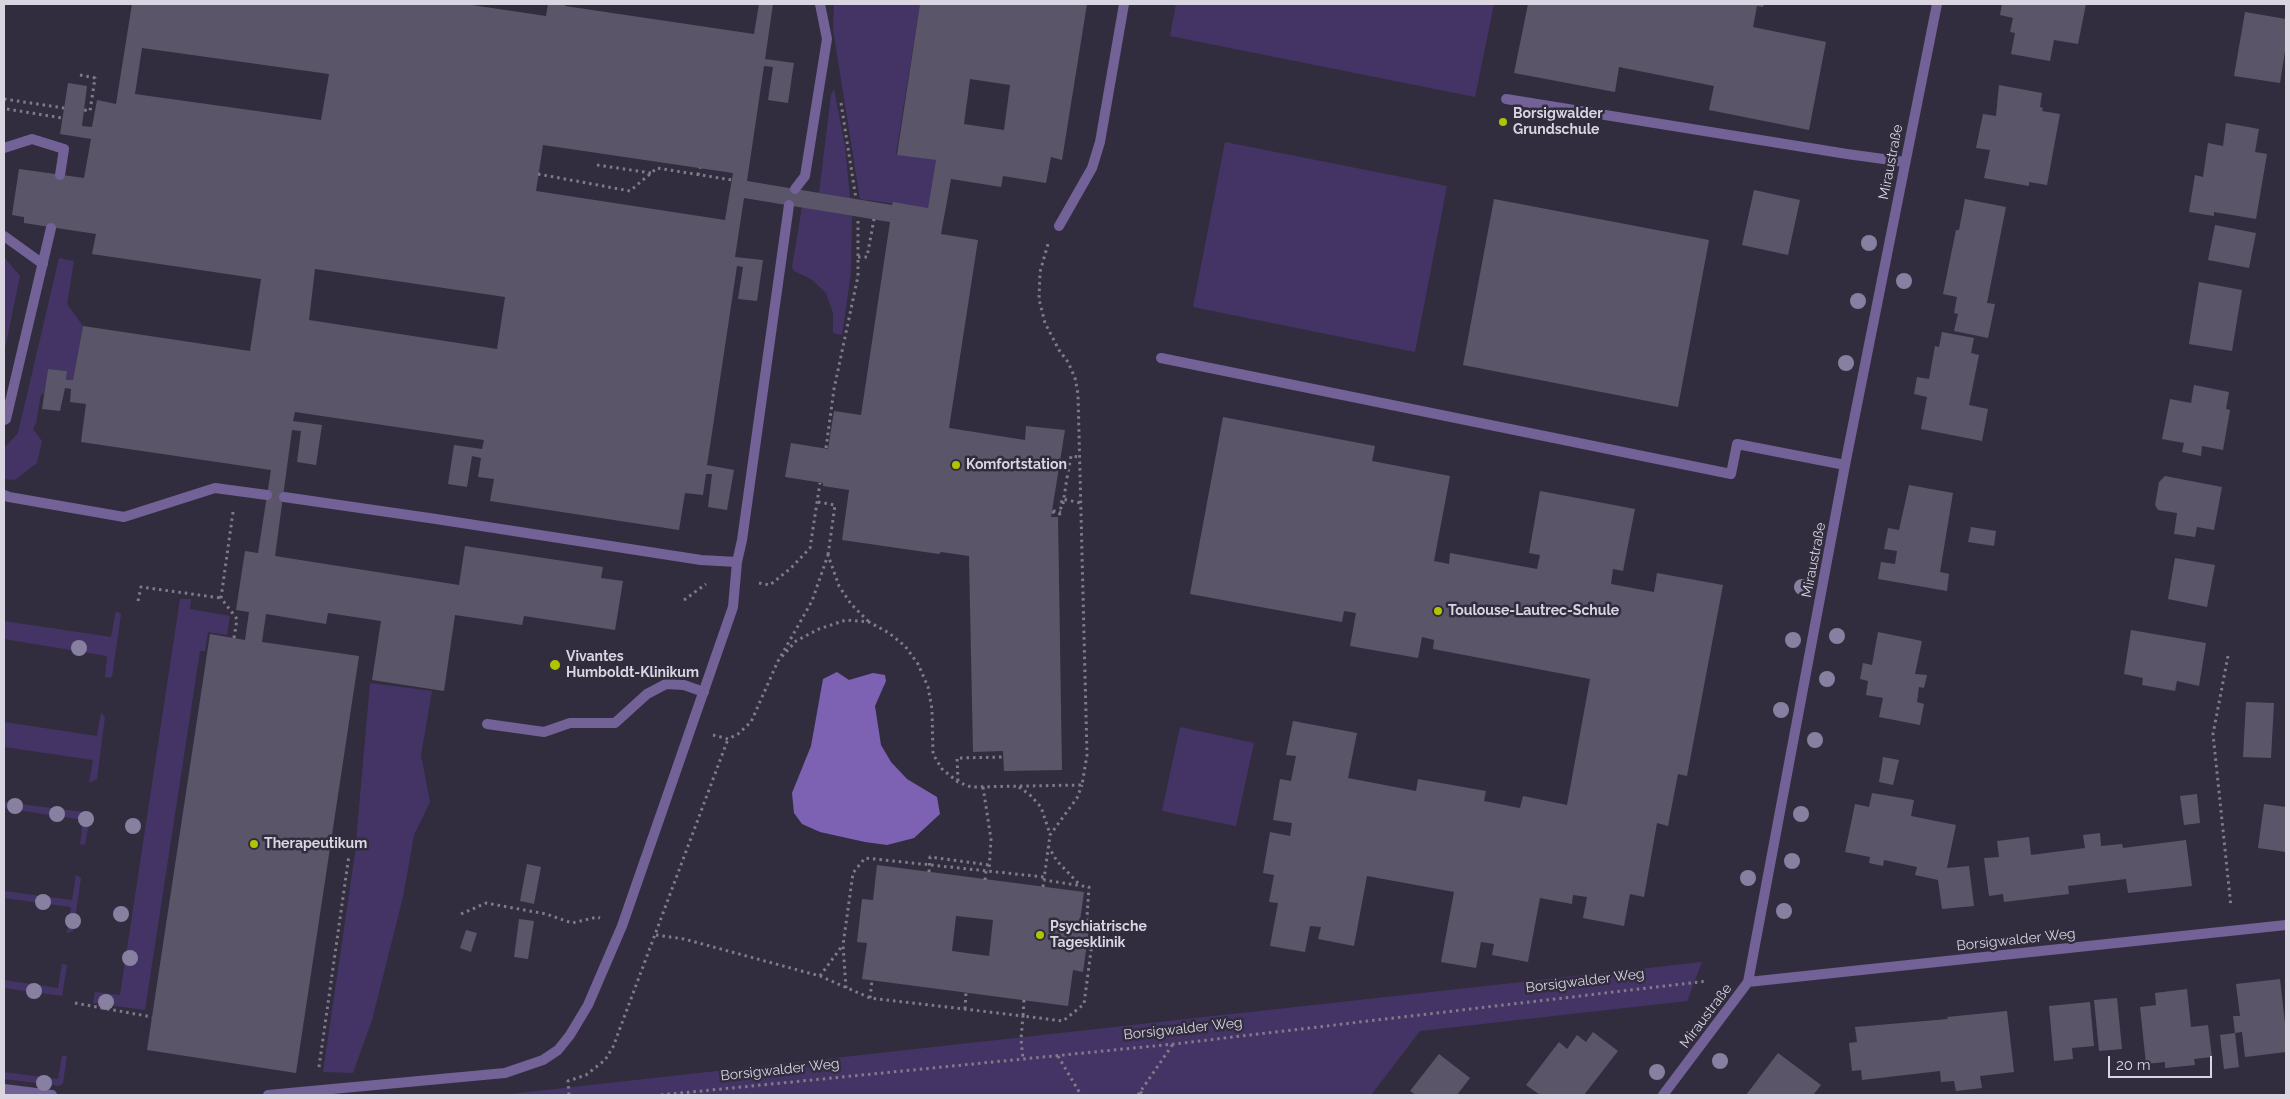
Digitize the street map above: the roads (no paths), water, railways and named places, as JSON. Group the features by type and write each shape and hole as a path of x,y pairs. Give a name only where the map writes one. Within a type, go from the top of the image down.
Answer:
{"street":[{"path":"795,189 804,176 827,39 820,4"},
{"path":"1059,226 1092,168 1100,142 1124,4"},
{"name":"Miraustraße","path":"1663,1095 1748,982 1845,465 1937,4"},
{"path":"1506,99 1837,153 1905,162"},
{"path":"4,148 32,139 64,149 60,174"},
{"path":"268,1095 505,1073 543,1060 558,1050 570,1035 588,1005 622,926 733,607 737,562 744,530 788,205"},
{"path":"4,420 6,419 51,228"},
{"path":"4,236 43,264"},
{"path":"1161,358 1731,474 1737,444 1845,465"},
{"path":"5,497 124,516 215,488 267,495"},
{"path":"284,497 436,518 701,560 737,562"},
{"path":"487,724 544,732 570,723 615,723 647,694 666,684 684,685 704,692"},
{"name":"Borsigwalder Weg","path":"1748,982 2286,925"},
{"path":"4,1089 52,1095"}],"place":[{"name":"Borsigwalder Grundschule","path":"1503,122"},
{"name":"Komfortstation","path":"956,465"},
{"name":"Toulouse-Lautrec-Schule","path":"1438,611"},
{"name":"Vivantes Humboldt-Klinikum","path":"555,665"},
{"name":"Therapeutikum","path":"254,844"},
{"name":"Psychiatrische Tagesklinik","path":"1040,935"}]}
